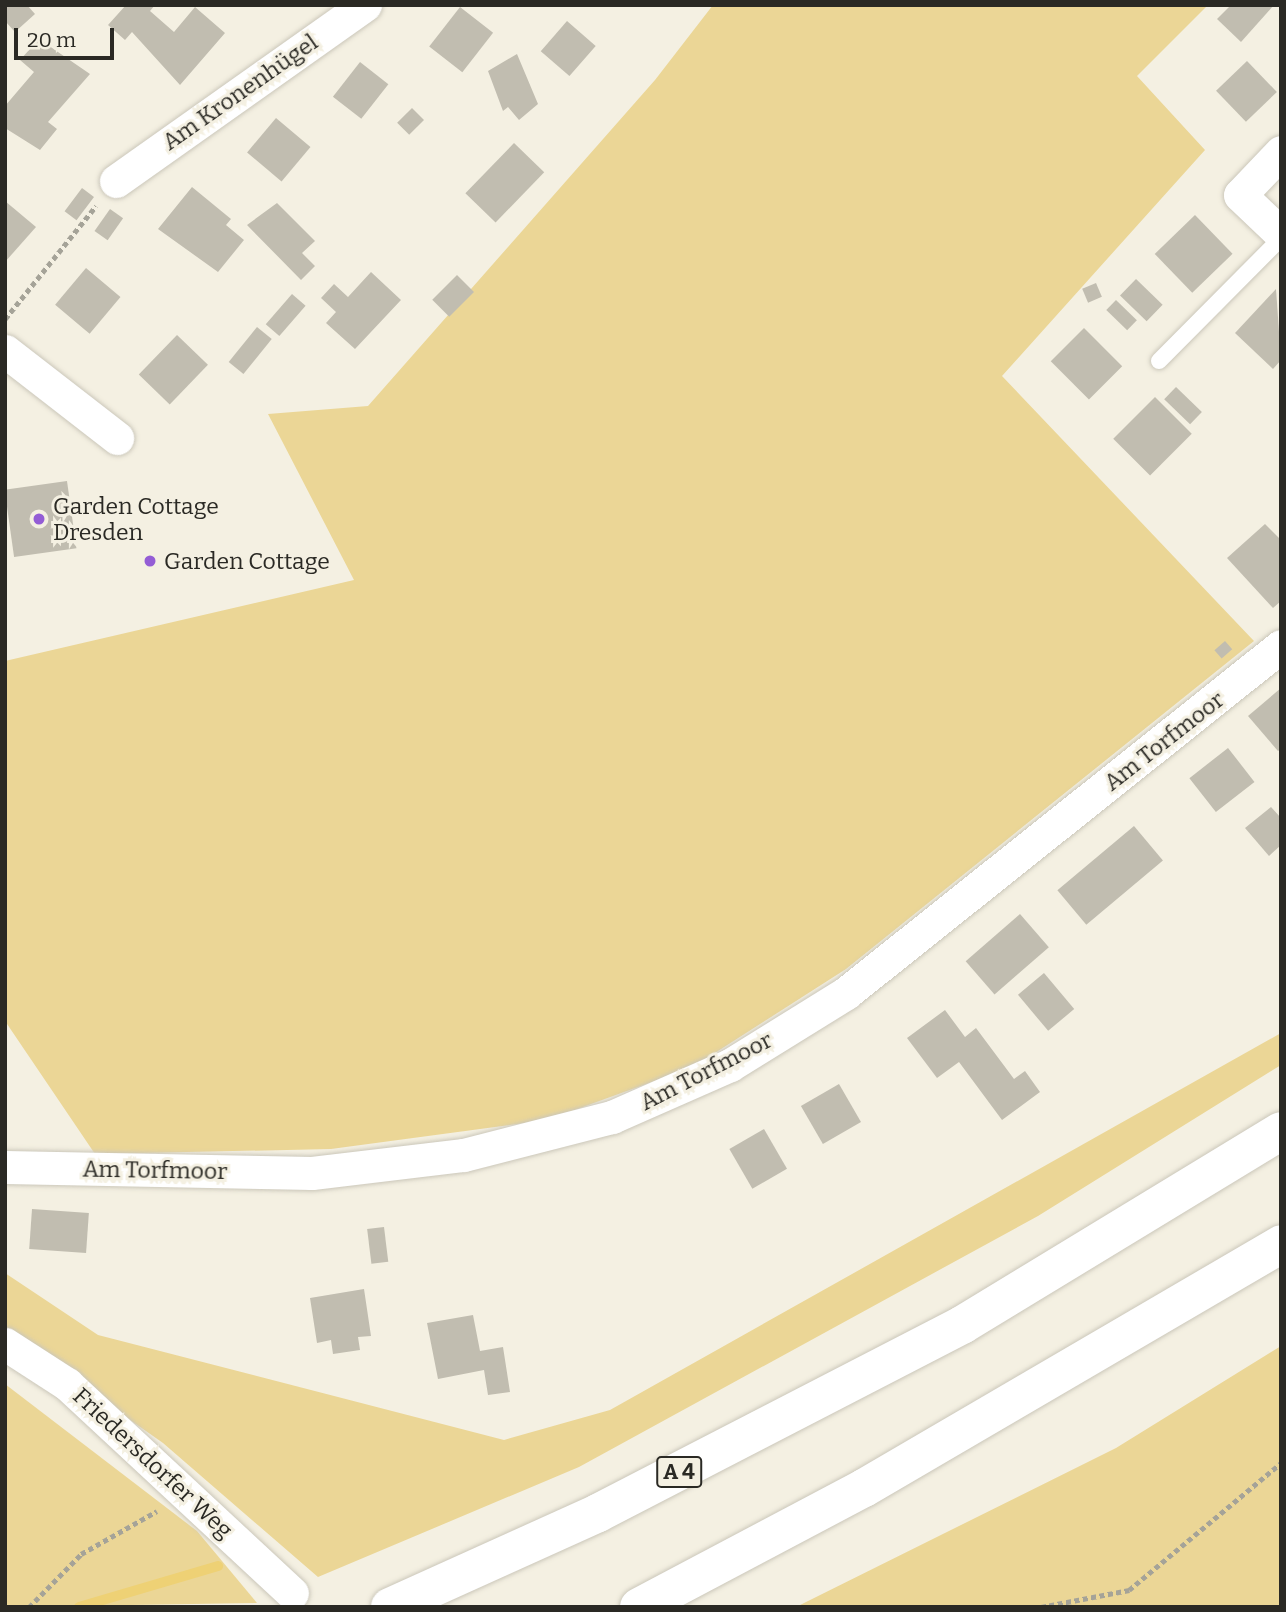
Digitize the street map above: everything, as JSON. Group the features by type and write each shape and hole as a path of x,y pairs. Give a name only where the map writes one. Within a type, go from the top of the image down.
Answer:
{"highway":[{"name":"A 4","path":"390,1607 598,1513 950,1331 1281,1130"},
{"path":"639,1607 864,1488 1281,1244"}],"street":[{"name":"Am Kronenhügel","path":"117,181 365,5"},
{"path":"1281,152 1240,195 1281,236"},
{"path":"5,351 117,438"},
{"name":"Am Torfmoor","path":"5,1167 312,1174 464,1154 612,1117 730,1065 846,993 1281,646"},
{"name":"Friedersdorfer Weg","path":"5,1344 67,1384 292,1593"}],"lane":[{"path":"1159,360 1281,236"}],"path":[{"path":"5,319 117,181"},
{"path":"1041,1607 1129,1590 1281,1463"},
{"path":"29,1607 80,1554 188,1495"}],"shaded area":[{"path":"713,5 1208,5 1137,76 1205,150 1002,376 1254,641 846,969 693,1067 547,1120 331,1149 95,1154 5,1021 5,661 354,580 268,414 368,406 655,80"},
{"path":"1281,1033 1281,1065 1038,1216 579,1467 318,1577 163,1443 5,1332 5,1273 98,1335 504,1440 610,1410"},
{"path":"1281,1346 1281,1607 796,1607 1116,1448"},
{"path":"5,1384 197,1531 257,1603 5,1607"}],"building":[{"path":"5,5 27,5 35,14 15,32 5,21"},
{"path":"126,5 155,5 150,11 174,32 195,7 225,33 180,85 132,32 125,40 108,25"},
{"path":"1231,5 1274,5 1241,42 1217,19"},
{"path":"460,7 493,33 462,72 429,46"},
{"path":"567,21 596,46 569,76 541,51"},
{"path":"39,39 90,74 48,122 57,129 40,150 5,128 5,106 34,72 20,60"},
{"path":"517,54 538,104 519,120 508,107 503,111 488,71"},
{"path":"1247,61 1277,92 1246,122 1216,91"},
{"path":"360,62 388,84 361,119 333,97"},
{"path":"412,108 424,120 409,135 397,123"},
{"path":"276,118 310,147 282,181 247,152"},
{"path":"514,143 544,172 496,223 465,193"},
{"path":"192,187 231,219 226,225 244,240 218,272 158,229"},
{"path":"82,188 94,197 77,220 65,211"},
{"path":"5,201 36,227 5,262"},
{"path":"277,203 315,241 302,253 315,266 301,280 247,225"},
{"path":"110,209 123,218 108,240 95,231"},
{"path":"1195,215 1233,254 1192,293 1155,254"},
{"path":"86,268 120,297 90,334 55,305"},
{"path":"371,272 401,300 355,349 326,323 336,312 321,298 334,284 348,297"},
{"path":"457,275 474,292 449,317 432,300"},
{"path":"1136,279 1163,305 1147,321 1120,296"},
{"path":"1096,283 1102,297 1088,303 1082,289"},
{"path":"1276,289 1281,360 1273,369 1235,333"},
{"path":"292,294 306,306 279,336 266,324"},
{"path":"1116,300 1137,320 1127,330 1106,310"},
{"path":"257,327 272,339 243,374 229,362"},
{"path":"1084,328 1122,366 1089,399 1051,361"},
{"path":"177,335 208,365 170,404 139,375"},
{"path":"1176,387 1202,412 1190,424 1164,399"},
{"path":"1155,397 1192,434 1150,475 1113,439"},
{"name":"Garden Cottage Dresden","path":"67,481 76,548 14,557 5,490"},
{"path":"1265,524 1281,540 1281,601 1273,608 1227,558"},
{"path":"1225,641 1232,649 1222,658 1214,650"},
{"path":"1281,688 1281,749 1278,751 1248,716"},
{"path":"1228,748 1254,782 1216,812 1189,778"},
{"path":"1271,807 1281,818 1281,845 1269,856 1245,828"},
{"path":"1134,826 1163,860 1086,925 1057,890"},
{"path":"1020,914 1049,947 995,994 966,961"},
{"path":"1044,973 1074,1009 1048,1031 1018,995"},
{"path":"945,1010 965,1037 976,1028 1014,1079 1025,1071 1040,1092 1002,1120 959,1062 937,1078 907,1038"},
{"path":"839,1084 861,1122 823,1144 801,1106"},
{"path":"764,1129 787,1169 752,1189 729,1149"},
{"path":"32,1209 89,1213 86,1253 29,1249"},
{"path":"384,1227 388,1262 371,1264 367,1229"},
{"path":"364,1289 371,1336 358,1337 360,1350 333,1354 331,1340 317,1343 310,1298"},
{"path":"473,1315 480,1351 503,1347 510,1392 488,1395 484,1370 438,1379 427,1323"}],"waterway":[{"path":"79,1607 218,1566"}],"place":[{"name":"Garden Cottage Dresden","path":"39,519"},
{"name":"Garden Cottage","path":"150,561"}]}
